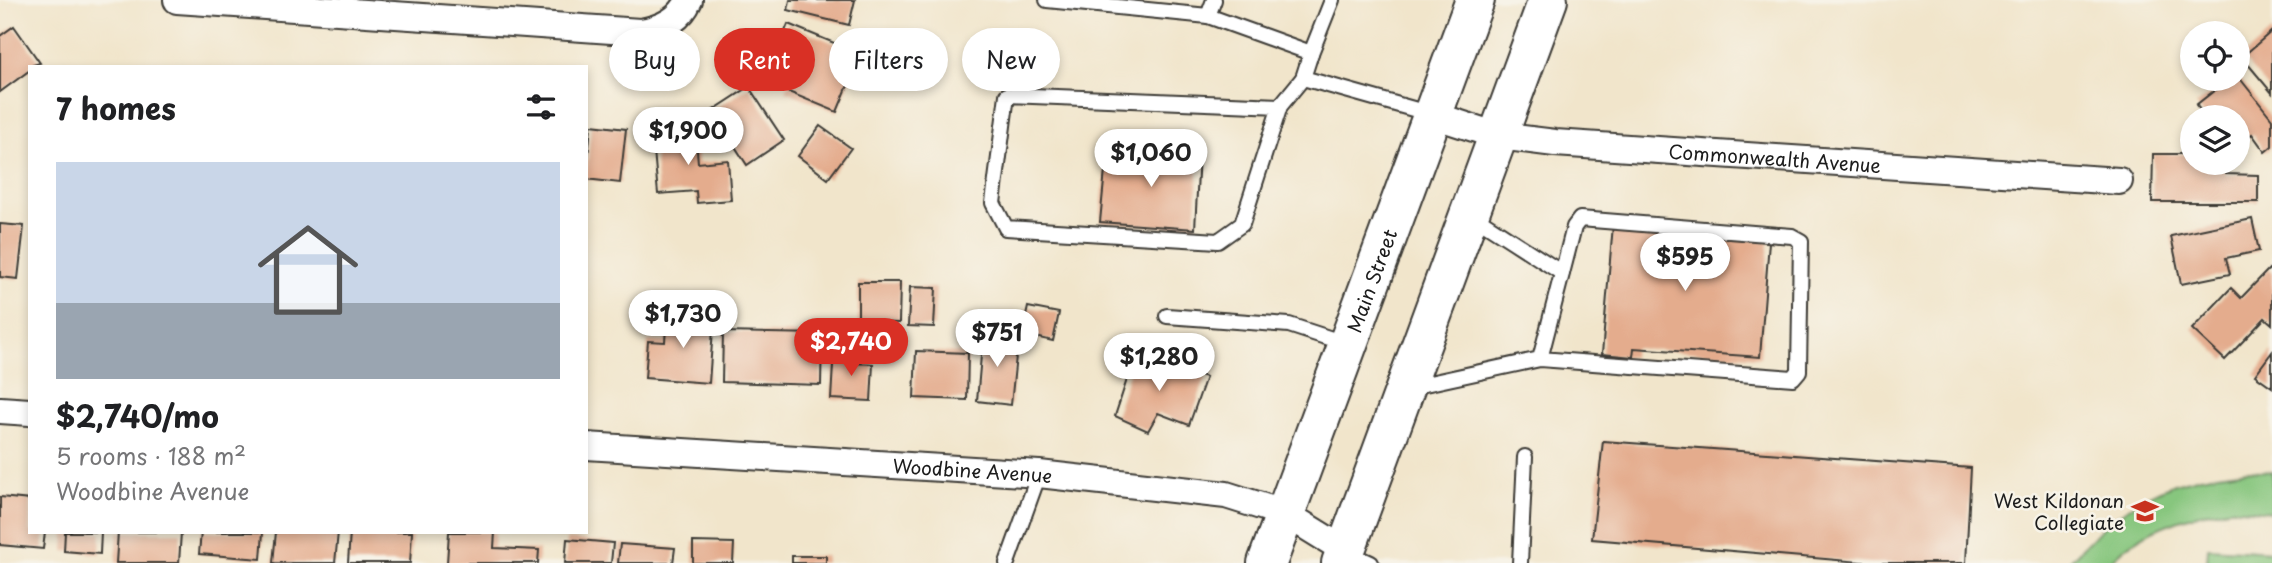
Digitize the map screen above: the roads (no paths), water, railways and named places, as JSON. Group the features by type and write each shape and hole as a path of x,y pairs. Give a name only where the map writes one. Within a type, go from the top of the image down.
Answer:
{"main road":[{"name":"Main Street","path":"1268,563 1475,0"},
{"path":"1353,559 1407,388 1468,213 1548,0"}],"street":[{"path":"177,0 640,32 661,29 685,10 689,0"},
{"name":"Commonwealth Avenue","path":"1433,115 1498,136 1555,143 2119,181"},
{"path":"0,410 28,412"},
{"name":"Woodbine Avenue","path":"588,446 1039,474 1226,495 1286,514 1353,559"}],"lane":[{"path":"1047,0 1208,16 1311,53"},
{"path":"1208,16 1214,0"},
{"path":"1280,106 1007,95 993,203 1006,228 1218,241 1242,224 1280,106 1303,78 1332,0"},
{"path":"1303,78 1433,115"},
{"path":"1468,213 1562,273"},
{"path":"1407,388 1540,359 1788,379 1799,371 1801,241 1792,236 1587,218 1576,222 1540,359"},
{"path":"1167,316 1289,325 1348,345"},
{"path":"1520,563 1525,457"},
{"path":"1007,563 1039,474"}],"place":[{"name":"West Kildonan Collegiate","path":"2145,511"}]}
